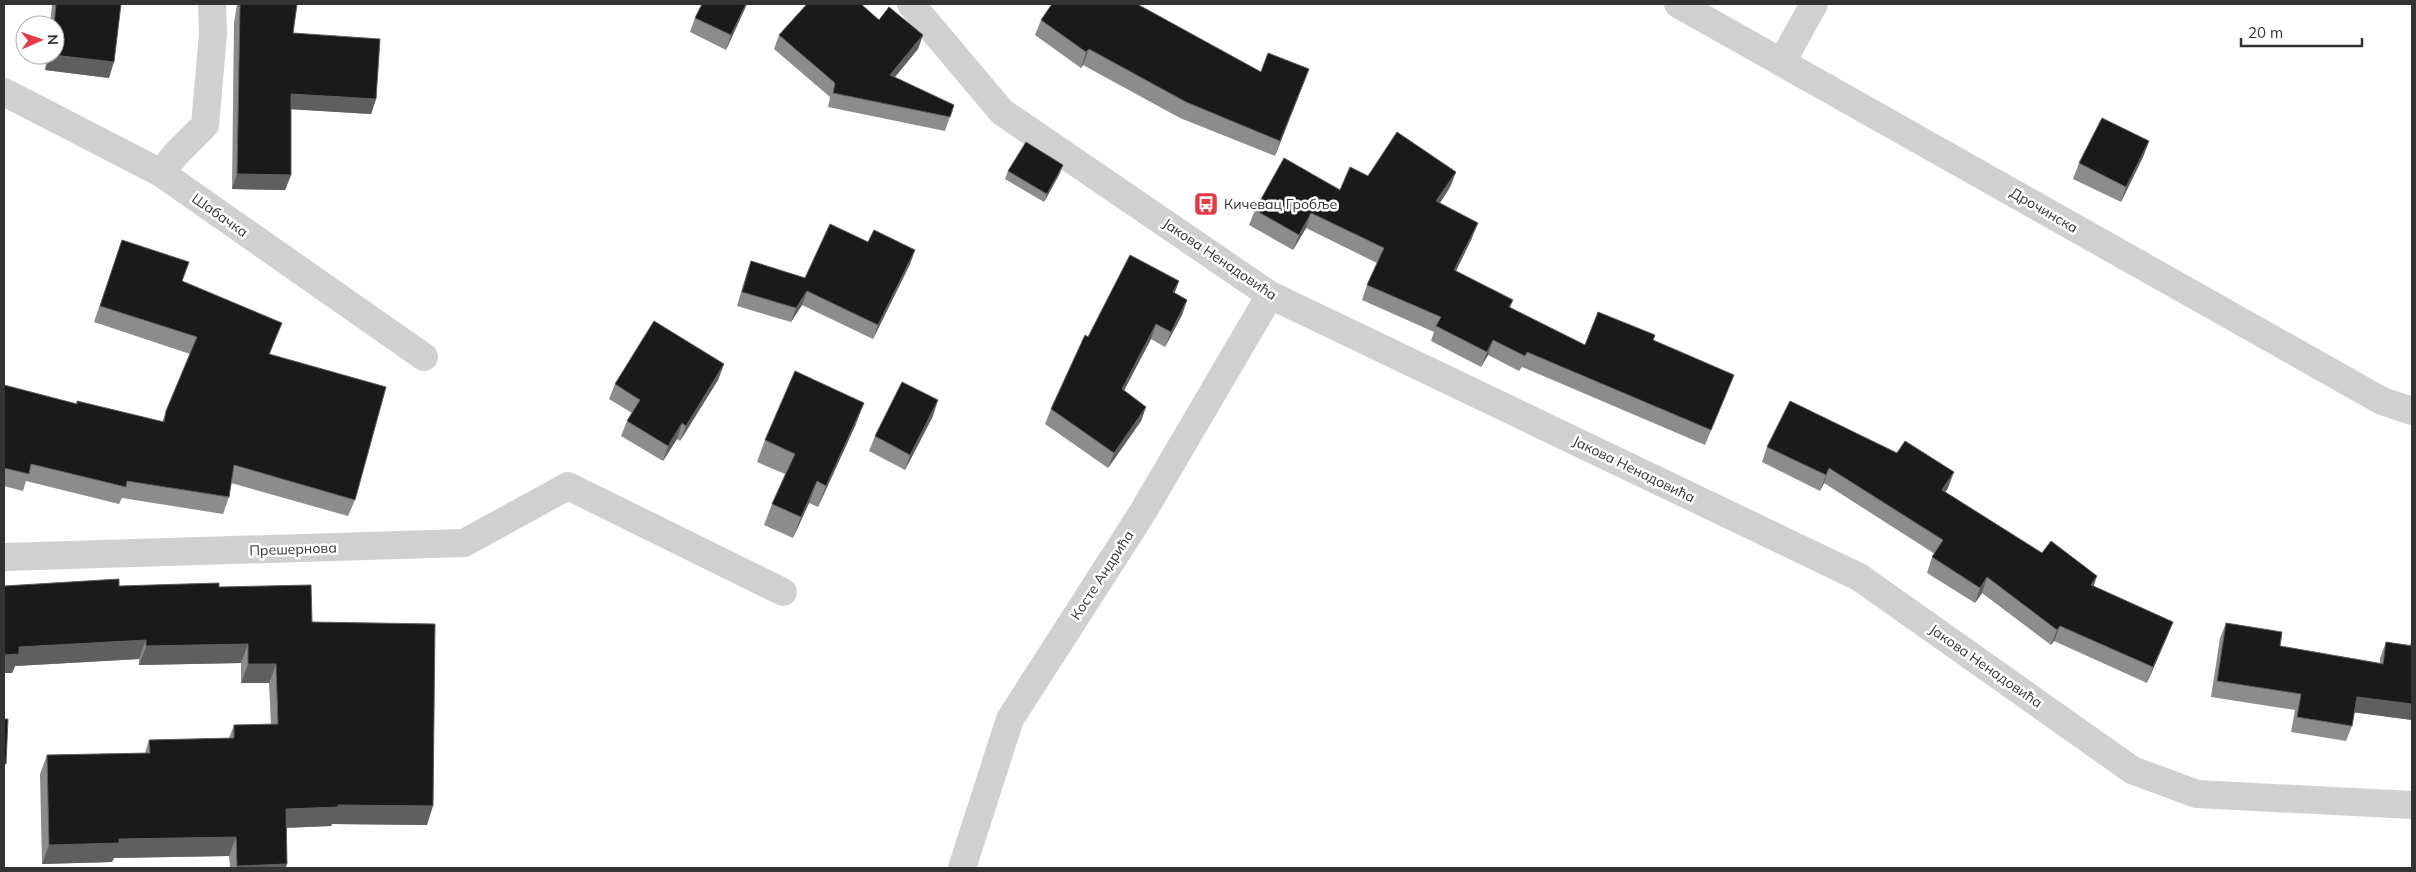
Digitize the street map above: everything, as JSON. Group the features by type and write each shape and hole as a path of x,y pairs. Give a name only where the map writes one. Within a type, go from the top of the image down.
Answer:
{"street":[{"path":"161,174 176,154 205,125 213,34 212,4"},
{"name":"Јакова Ненадовића","path":"911,4 1002,112 1270,294 1859,577 2132,770 2197,794 2412,805"},
{"name":"Дрочинска","path":"1678,4 2382,401 2412,411"},
{"path":"1782,62 1814,4"},
{"name":"Шабачка","path":"4,92 161,174 424,357"},
{"name":"Косте Андрића","path":"962,868 1010,719 1141,515 1270,294"},
{"name":"Прешернова","path":"4,557 464,543 568,486 783,592"}],"building":[{"path":"56,4 121,4 114,62 65,56 65,15 55,15"},
{"path":"240,4 297,4 293,33 380,39 376,99 291,94 291,175 237,174"},
{"path":"702,4 746,4 731,35 695,18"},
{"path":"807,4 861,4 879,20 889,7 923,35 890,75 954,105 950,117 833,93 835,83 779,35"},
{"path":"1052,4 1137,4 1261,72 1268,53 1309,69 1280,141 1186,102 1089,49 1086,52 1041,20"},
{"path":"2102,118 2149,141 2126,187 2079,163"},
{"path":"1397,132 1456,172 1436,201 1478,223 1454,270 1513,300 1509,307 1585,345 1598,312 1655,335 1653,340 1734,375 1711,430 1527,352 1525,356 1493,340 1487,352 1436,326 1441,317 1367,285 1384,248 1311,213 1299,235 1255,210 1284,158 1340,190 1350,167 1368,176"},
{"path":"1026,142 1063,165 1047,194 1008,171"},
{"path":"830,224 868,242 874,230 915,250 878,325 807,291 796,308 742,292 751,261 805,278"},
{"path":"122,240 189,262 182,281 282,323 269,354 386,387 355,500 234,465 229,497 127,481 126,487 31,464 29,474 4,468 4,385 77,404 77,401 164,422 166,411 197,337 100,306"},
{"path":"1130,255 1179,281 1173,292 1187,300 1171,332 1156,324 1122,389 1146,407 1114,453 1051,409 1085,335 1088,337"},
{"path":"654,321 724,364 686,426 682,423 668,446 627,421 640,400 615,384"},
{"path":"795,371 864,403 826,486 817,481 801,517 772,504 795,454 765,440"},
{"path":"902,382 938,400 910,455 875,436"},
{"path":"1790,401 1897,453 1905,441 1954,472 1942,490 2042,553 2051,541 2097,576 2091,585 2173,622 2153,667 2060,626 2057,630 1987,577 1980,588 1932,557 1943,540 1829,468 1826,475 1767,447"},
{"path":"119,579 119,586 219,583 219,587 311,585 312,622 435,624 433,806 338,805 338,807 286,809 287,864 237,866 236,837 119,839 119,843 49,845 47,755 150,753 149,740 234,738 234,725 278,724 276,664 248,664 248,644 146,646 146,640 19,647 19,654 4,655 4,586"},
{"path":"2226,623 2282,632 2280,646 2383,664 2386,642 2412,646 2412,704 2357,697 2352,726 2297,717 2301,694 2217,681"},
{"path":"4,719 8,719 6,764 4,764"}],"place":[{"name":"Кичевац Гробље","path":"1206,204"}]}
